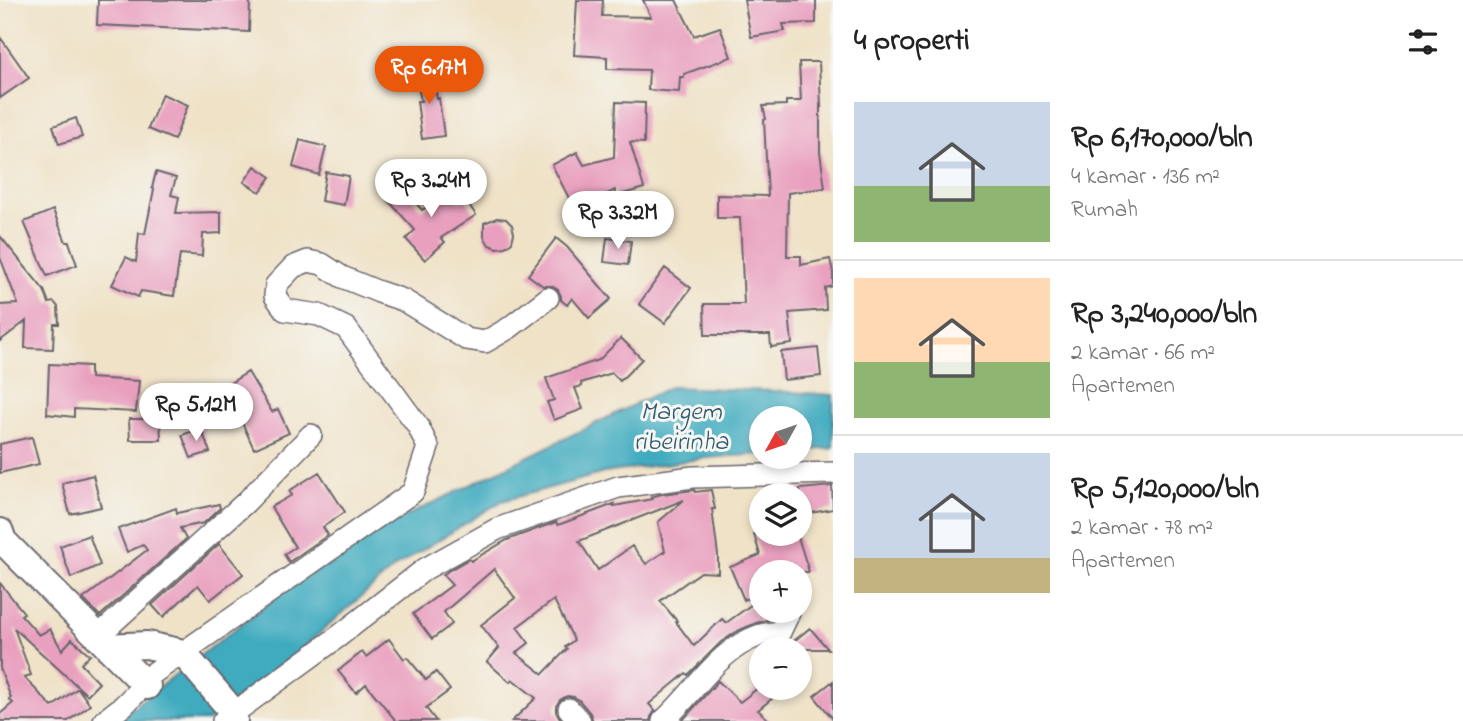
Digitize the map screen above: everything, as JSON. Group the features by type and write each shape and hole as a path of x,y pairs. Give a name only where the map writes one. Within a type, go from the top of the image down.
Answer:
{"street":[{"path":"104,721 124,706 144,684 413,492 428,447 418,426 346,328 319,315 285,310 275,296 276,285 293,267 308,261 322,264 342,277 403,300 466,339 485,342 509,328 548,298"},
{"path":"103,641 311,435"},
{"path":"103,641 147,645 186,656 230,716 425,569 497,529 618,487 693,478 833,473"},
{"path":"0,532 3,541 144,684"},
{"path":"663,721 715,664 736,647 760,635 780,632 783,623"}],"water":[{"name":"Margem ribeirinha","path":"670,387 833,395 833,448 812,450 812,406 749,406 749,455 706,458 604,473 502,501 395,567 297,653 208,721 115,721 275,598 376,531"}],"building":[{"path":"98,0 250,0 249,32 97,25"},
{"path":"577,0 603,0 602,16 651,17 643,0 676,0 694,36 720,27 731,57 684,74 684,77 680,77 679,92 648,90 649,70 607,69 607,57 574,55"},
{"path":"744,0 816,0 816,23 783,24 785,31 751,37"},
{"path":"0,37 29,78 0,98"},
{"path":"799,62 819,62 820,152 825,188 788,193 787,256 801,256 801,265 830,259 833,286 825,288 826,310 789,313 792,344 771,347 770,335 705,335 704,304 744,304 740,218 717,218 717,195 768,196 766,119 763,106 801,101"},
{"path":"431,67 437,99 439,98 444,136 422,139 417,101 421,101 415,70"},
{"path":"162,94 188,105 174,140 148,129"},
{"path":"616,102 645,103 644,143 630,142 644,188 616,196 615,190 575,210 552,165 577,152 584,165 614,157"},
{"path":"76,118 82,137 59,144 53,126"},
{"path":"300,140 326,147 319,175 293,167"},
{"path":"255,166 271,177 260,192 244,182"},
{"path":"156,172 176,178 171,195 179,197 176,213 221,212 221,233 203,234 202,256 180,254 174,296 141,291 138,297 112,285 126,257 136,262 139,233 145,234"},
{"path":"326,172 349,176 344,205 321,201"},
{"path":"400,186 422,210 452,191 459,202 465,199 476,215 441,238 445,242 425,260 406,239 415,230 386,198"},
{"path":"53,210 77,265 47,276 24,222"},
{"path":"497,218 506,219 512,225 512,242 505,247 489,245 484,237 484,223"},
{"path":"0,236 44,290 49,303 54,302 58,307 59,324 54,324 53,349 25,348 26,321 0,341 0,305 18,304 0,257"},
{"path":"556,238 567,247 611,299 589,318 572,298 567,305 561,300 558,290 552,286 543,286 528,275"},
{"path":"607,238 631,241 628,265 604,262"},
{"path":"665,268 691,288 665,323 639,304"},
{"path":"621,338 642,359 620,381 612,373 581,383 582,386 575,388 583,409 554,420 547,402 554,400 546,378 599,360"},
{"path":"818,348 821,376 784,380 781,352"},
{"path":"49,364 90,366 90,378 139,381 136,412 74,409 74,417 47,414"},
{"path":"248,372 272,412 278,409 289,433 254,449 239,416 231,421 214,393"},
{"path":"129,419 160,419 161,440 130,440"},
{"path":"201,428 210,452 191,458 182,435"},
{"path":"32,437 39,464 0,473 0,444"},
{"path":"319,472 345,512 323,527 328,535 289,562 284,554 295,547 271,507 292,495 289,491"},
{"path":"93,475 101,507 70,514 62,483"},
{"path":"832,486 833,509 812,513 812,488"},
{"path":"711,490 715,509 712,509 718,573 701,572 660,601 694,646 722,619 726,623 749,606 749,623 756,623 721,642 688,675 686,673 649,704 655,711 650,721 593,721 579,700 567,696 556,706 556,712 562,721 512,721 536,698 512,679 510,682 487,662 499,648 481,625 515,598 494,569 444,612 452,624 432,639 413,614 452,585 443,575 448,571 507,540 614,504 652,499 651,497","holes":["684,500 658,522 665,551 646,564 632,546 598,570 579,541","554,600 574,640 543,674 516,653 529,643 517,627"]},
{"path":"219,504 220,508 204,523 180,528 186,539 100,616 83,599 147,550 143,545 127,552 118,529 176,508 177,513"},
{"path":"89,535 100,565 71,578 60,546"},
{"path":"219,544 243,574 210,600 198,585 163,617 152,605"},
{"path":"757,546 801,546 805,560 749,560 749,598 744,600 730,567 760,555"},
{"path":"0,583 24,613 21,615 39,635 50,629 62,650 72,639 90,655 81,664 99,683 87,695 14,628 31,675 24,677 52,707 78,688 90,705 68,721 0,721 0,714 13,703 9,699 11,698 0,668"},
{"path":"810,628 828,649 812,649 812,637 799,637"},
{"path":"389,639 404,659 407,657 426,680 436,672 450,690 426,708 436,721 396,721 366,684 356,693 338,671 362,652 366,657"},
{"path":"718,681 740,702 749,695 749,700 770,700 758,710 770,721 682,721"},
{"path":"833,681 833,719 814,696"}]}
